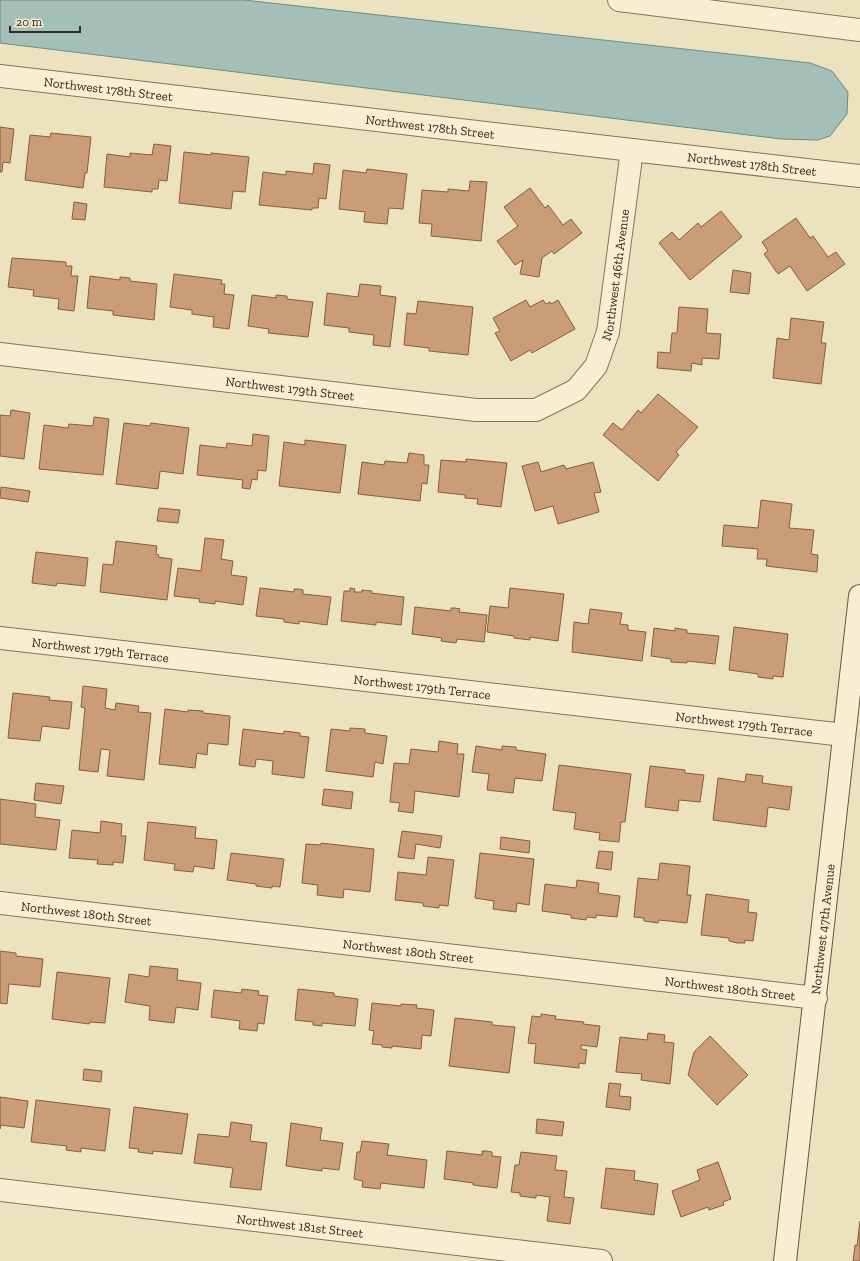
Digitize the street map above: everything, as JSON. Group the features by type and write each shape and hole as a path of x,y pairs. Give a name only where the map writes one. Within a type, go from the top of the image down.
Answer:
{"street":[{"path":"620,0 860,30"},
{"name":"Northwest 178th Street","path":"0,76 860,176"},
{"name":"Northwest 46th Avenue","path":"576,390 596,366 608,332 632,150"},
{"name":"Northwest 179th Street","path":"0,354 476,410 536,410 576,390"},
{"name":"Northwest 47th Avenue","path":"785,1261 816,998 860,596"},
{"name":"Northwest 179th Terrace","path":"0,638 844,735"},
{"name":"Northwest 180th Street","path":"0,903 816,998"},
{"name":"Northwest 181st Street","path":"0,1190 601,1261"}],"water":[{"path":"0,0 244,0 810,63 832,71 848,92 847,114 830,136 818,140 781,139 0,43"}],"building":[{"path":"0,127 14,129 10,163 3,162 2,172 0,172"},
{"path":"51,133 91,137 87,173 85,173 83,188 25,180 30,135 50,137"},
{"path":"154,144 171,146 167,181 159,180 158,189 152,189 152,192 104,187 107,154 130,157 130,153 152,155"},
{"path":"184,152 249,157 245,192 233,191 231,209 179,203"},
{"path":"314,163 330,165 326,199 319,198 318,208 312,208 312,210 259,205 263,172 286,175 286,171 313,174"},
{"path":"367,169 407,174 403,209 389,208 387,224 364,222 365,212 339,209 343,170 366,173"},
{"path":"470,181 487,182 481,241 431,236 432,224 419,223 422,190 448,192 448,189 469,191"},
{"path":"530,188 545,208 548,205 563,225 571,219 582,233 554,254 552,251 542,258 539,277 520,274 523,260 515,265 497,241 518,226 504,207"},
{"path":"74,202 87,204 85,220 72,219"},
{"path":"721,211 742,237 690,280 659,243 672,232 679,240 698,223 701,227"},
{"path":"796,218 810,238 813,236 828,257 836,252 845,264 807,291 790,266 778,274 764,254 768,251 762,242"},
{"path":"12,258 66,262 66,266 72,266 71,276 78,276 74,311 58,309 59,299 33,296 34,290 8,287"},
{"path":"733,270 751,273 749,294 730,292"},
{"path":"174,274 222,280 221,284 225,284 224,294 234,295 229,329 213,327 214,317 192,314 192,310 170,307"},
{"path":"90,276 120,280 120,277 130,278 130,281 157,284 154,320 113,315 113,311 87,308"},
{"path":"360,284 381,286 380,295 396,297 390,347 373,345 374,335 349,332 349,328 324,325 327,293 358,297"},
{"path":"252,295 276,298 276,295 287,296 287,299 313,302 308,337 268,333 269,329 248,326"},
{"path":"526,300 530,307 543,300 546,304 550,302 551,304 558,300 575,329 532,353 530,350 511,361 495,333 500,331 493,318"},
{"path":"418,301 473,307 468,355 429,351 429,348 404,345 407,313 416,314"},
{"path":"679,307 708,309 706,333 721,334 719,359 702,358 702,365 692,363 691,371 657,368 658,352 670,353 672,333 677,333"},
{"path":"791,318 824,322 821,343 826,343 821,384 773,378 777,338 789,340"},
{"path":"658,394 698,427 676,452 679,455 658,481 603,435 613,423 622,430 638,410 641,413"},
{"path":"11,410 30,413 24,459 0,456 0,415 10,416"},
{"path":"94,417 109,419 103,475 39,469 44,425 68,428 69,424 93,426"},
{"path":"124,423 150,426 151,423 189,428 183,474 160,471 158,489 116,484"},
{"path":"253,434 269,436 266,471 258,470 257,480 252,479 250,489 242,488 243,480 197,475 200,445 226,448 227,443 252,446"},
{"path":"305,440 346,445 340,493 279,486 284,442 305,445"},
{"path":"409,453 424,455 424,465 429,465 427,484 422,483 420,501 358,494 362,462 384,465 385,461 407,463"},
{"path":"466,459 507,463 501,507 477,504 478,499 465,498 465,495 438,492 441,460 466,462"},
{"path":"538,462 541,472 564,465 566,469 593,462 601,492 594,493 599,512 558,524 553,506 535,511 522,466"},
{"path":"1,487 30,491 28,502 0,498"},
{"path":"761,500 792,504 789,528 814,530 811,554 818,555 817,572 766,566 767,559 757,559 758,549 722,546 724,525 758,528"},
{"path":"159,508 180,510 178,523 157,521"},
{"path":"205,538 224,540 221,559 233,561 231,575 247,577 243,605 215,601 215,604 199,602 200,599 174,596 178,568 201,571"},
{"path":"116,541 157,546 156,554 159,555 158,557 172,559 167,600 100,592 103,564 113,565"},
{"path":"36,552 88,558 85,586 57,583 56,586 32,583"},
{"path":"260,588 294,592 294,589 299,589 303,590 303,594 331,597 327,625 299,621 299,624 284,622 284,619 256,616"},
{"path":"350,588 355,589 354,592 362,592 362,590 372,591 371,593 404,597 401,625 376,622 376,625 341,621 344,591 350,591"},
{"path":"510,588 564,594 558,641 530,637 530,640 514,638 514,636 487,632 490,606 508,608"},
{"path":"415,607 451,611 451,608 455,608 460,609 459,612 487,615 484,642 457,639 456,643 441,641 442,638 412,634"},
{"path":"590,609 622,613 620,624 628,625 628,630 646,632 642,661 572,652 574,622 588,624"},
{"path":"734,627 788,634 783,677 773,676 773,679 758,677 758,674 729,670"},
{"path":"654,628 675,631 675,628 687,630 687,633 719,636 715,664 687,661 687,663 671,662 671,659 651,656"},
{"path":"83,686 107,689 105,708 115,710 116,703 139,706 138,712 151,713 144,780 107,776 110,750 101,749 98,772 79,770 85,708 81,707"},
{"path":"13,693 50,697 49,700 72,702 69,729 42,726 40,741 8,738"},
{"path":"165,709 188,712 188,710 203,711 203,713 230,716 228,745 208,743 207,755 197,753 195,768 159,764"},
{"path":"350,728 365,729 365,733 387,736 383,764 375,762 373,777 326,771 331,729 350,731"},
{"path":"243,729 284,734 284,731 300,733 300,736 309,737 304,778 272,774 273,761 256,759 255,767 239,765"},
{"path":"439,741 458,744 457,754 464,754 459,797 415,791 413,813 398,811 400,803 390,802 394,763 409,764 411,749 438,752"},
{"path":"476,746 502,750 502,746 516,747 516,750 546,754 542,781 515,778 513,793 487,790 489,774 472,772"},
{"path":"559,765 631,774 625,822 621,822 619,842 599,840 600,833 574,829 576,813 553,810"},
{"path":"650,766 685,770 685,773 704,775 700,802 679,800 678,811 645,807"},
{"path":"746,774 763,776 762,783 792,787 789,810 768,807 766,827 713,820 718,778 745,782"},
{"path":"36,783 64,786 61,804 34,800"},
{"path":"324,789 353,792 351,809 322,805"},
{"path":"0,799 36,804 35,817 60,820 56,850 0,844"},
{"path":"101,821 122,824 121,836 126,836 123,863 113,862 113,865 97,864 98,860 69,858 72,830 100,833"},
{"path":"148,822 196,827 195,838 217,840 214,869 194,866 193,872 174,870 175,864 144,860"},
{"path":"402,831 442,836 440,848 416,844 414,859 398,857"},
{"path":"501,837 530,841 529,853 500,849"},
{"path":"321,843 374,849 370,892 344,889 343,898 317,895 318,885 302,883 306,844 321,845"},
{"path":"599,851 613,852 611,870 596,868"},
{"path":"231,853 284,859 280,887 272,886 272,888 256,886 256,884 227,880"},
{"path":"480,853 534,859 529,905 517,903 516,912 493,909 494,901 475,898"},
{"path":"428,857 454,860 448,906 439,905 439,908 423,906 423,903 395,900 398,872 426,875"},
{"path":"660,863 690,866 687,895 691,895 687,923 659,920 658,923 644,921 644,918 634,917 638,878 658,880"},
{"path":"577,880 599,883 598,893 620,896 617,917 596,915 596,918 587,917 586,920 571,918 571,915 542,911 545,884 576,888"},
{"path":"706,894 749,900 748,912 757,913 753,941 745,940 745,943 737,943 729,941 729,938 701,935"},
{"path":"0,951 16,953 16,956 43,959 40,987 9,984 7,1004 0,1003"},
{"path":"150,966 178,969 177,980 201,983 198,1010 176,1007 174,1023 149,1020 150,1006 125,1002 129,974 149,977"},
{"path":"57,972 110,978 105,1023 90,1022 89,1024 52,1019"},
{"path":"242,989 259,991 258,995 268,996 264,1024 258,1023 257,1031 239,1029 240,1021 211,1017 214,990 241,993"},
{"path":"298,989 334,993 334,996 358,999 355,1026 322,1023 322,1026 313,1025 313,1022 295,1020"},
{"path":"372,1003 401,1006 401,1004 417,1005 416,1008 434,1010 431,1036 422,1035 421,1049 392,1046 392,1048 382,1047 382,1045 372,1044 374,1031 369,1030"},
{"path":"541,1014 556,1016 555,1019 584,1022 583,1024 600,1026 597,1047 581,1045 581,1049 587,1050 585,1064 579,1063 579,1068 534,1063 536,1044 528,1043 532,1016 541,1017"},
{"path":"455,1018 492,1022 492,1025 515,1027 509,1073 449,1066"},
{"path":"648,1033 665,1035 664,1042 674,1043 670,1084 641,1080 642,1074 616,1072 620,1037 647,1040"},
{"path":"710,1036 748,1075 717,1105 688,1075 694,1052"},
{"path":"84,1069 102,1071 101,1082 83,1080"},
{"path":"609,1083 621,1084 619,1096 631,1097 630,1110 606,1107"},
{"path":"0,1097 28,1101 24,1128 1,1125 0,1129"},
{"path":"36,1100 110,1109 105,1151 81,1148 81,1152 66,1150 67,1146 31,1142"},
{"path":"134,1107 188,1114 182,1154 153,1151 153,1154 138,1152 139,1149 129,1148"},
{"path":"537,1119 564,1122 562,1136 536,1133"},
{"path":"231,1122 252,1125 250,1141 267,1143 261,1190 230,1187 233,1168 194,1163 198,1134 229,1137"},
{"path":"291,1123 322,1128 320,1140 343,1143 339,1170 322,1168 322,1171 286,1166"},
{"path":"362,1141 389,1144 387,1155 427,1160 424,1188 381,1183 380,1189 362,1187 363,1181 354,1179 357,1152 360,1152"},
{"path":"447,1151 482,1155 482,1151 487,1151 492,1152 492,1156 501,1157 497,1188 444,1179"},
{"path":"521,1152 557,1156 555,1170 567,1171 564,1197 574,1198 570,1224 547,1221 550,1197 536,1195 536,1198 520,1196 520,1193 511,1192 515,1165 519,1165"},
{"path":"718,1162 731,1199 723,1202 724,1205 709,1210 708,1207 681,1217 672,1191 700,1180 697,1170"},
{"path":"606,1168 635,1171 634,1180 658,1184 654,1215 601,1208"},
{"path":"860,1221 860,1261 853,1261 855,1245 857,1246"}]}
